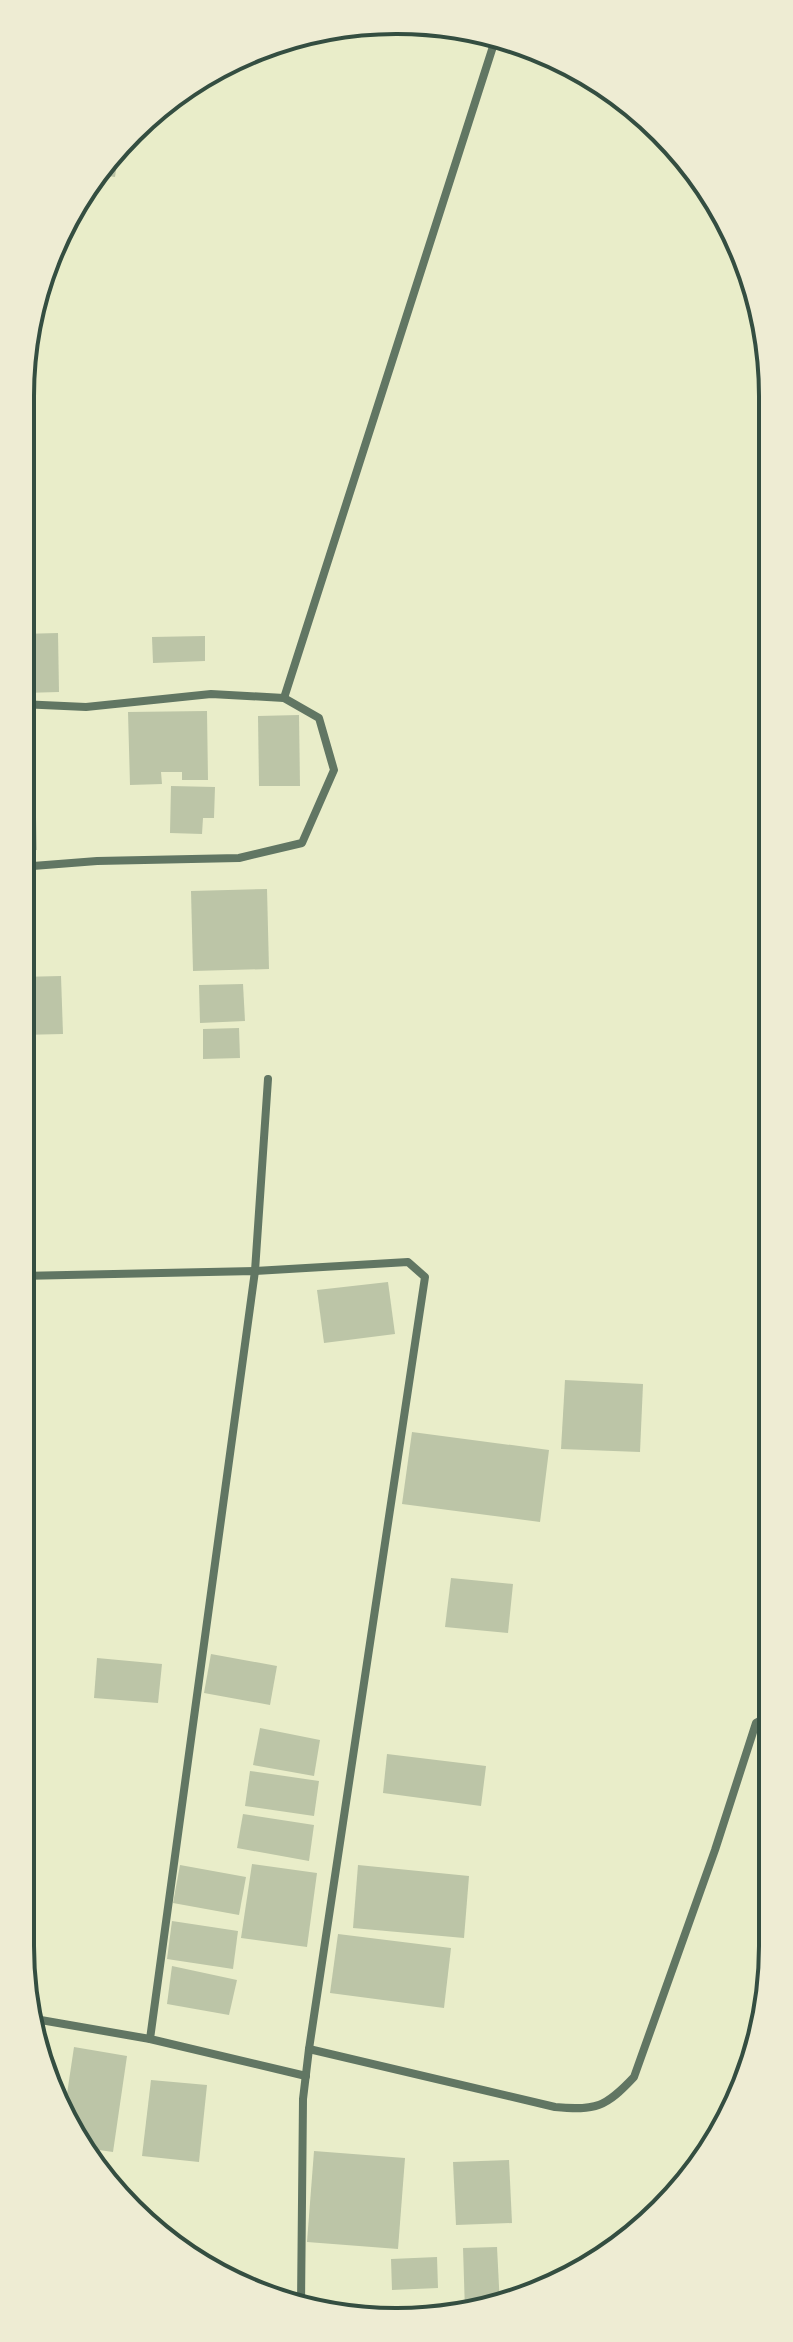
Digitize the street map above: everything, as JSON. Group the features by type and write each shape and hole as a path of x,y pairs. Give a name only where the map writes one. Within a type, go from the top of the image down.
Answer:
{"street":[{"path":"284,698 493,47"},
{"path":"34,705 86,707 211,694 284,698 319,718 334,770 302,843 239,858 97,861 34,866"},
{"path":"150,2039 255,1271 268,1079"},
{"path":"34,1276 255,1271 408,1262 425,1277 309,2049 303,2099 301,2295"},
{"path":"309,2049 555,2107 585,2110 613,2099 634,2077 759,1721"},
{"path":"42,2020 150,2039 306,2076"}],"building":[{"path":"58,633 59,692 34,693 34,634"},
{"path":"205,636 205,661 153,663 152,637"},
{"path":"207,711 208,780 182,780 182,772 161,772 162,784 130,785 128,712"},
{"path":"299,715 300,786 259,786 258,716"},
{"path":"34,717 36,776 34,776"},
{"path":"34,784 35,784 37,850 34,850"},
{"path":"171,786 215,787 214,818 203,818 202,834 170,833"},
{"path":"267,889 269,969 193,971 191,891"},
{"path":"61,976 63,1034 34,1035 34,977"},
{"path":"243,984 245,1021 200,1023 199,985"},
{"path":"239,1028 240,1058 203,1059 203,1029"},
{"path":"388,1282 395,1334 324,1343 317,1290"},
{"path":"565,1380 643,1384 640,1452 561,1449"},
{"path":"412,1432 549,1450 540,1522 402,1504"},
{"path":"451,1578 513,1584 508,1633 445,1627"},
{"path":"211,1654 277,1666 270,1705 204,1693"},
{"path":"97,1658 162,1664 158,1703 94,1698"},
{"path":"260,1728 320,1740 314,1776 253,1765"},
{"path":"387,1754 486,1766 481,1806 383,1793"},
{"path":"250,1771 319,1781 314,1816 245,1806"},
{"path":"243,1814 314,1825 309,1861 237,1848"},
{"path":"252,1864 317,1873 307,1947 241,1938"},
{"path":"180,1865 246,1877 239,1915 173,1903"},
{"path":"358,1865 469,1876 464,1938 353,1928"},
{"path":"172,1921 238,1931 233,1969 167,1959"},
{"path":"338,1934 451,1948 444,2008 330,1993"},
{"path":"172,1966 237,1980 229,2015 167,2004"},
{"path":"74,2047 127,2056 113,2152 97,2150 67,2096"},
{"path":"151,2080 207,2085 199,2162 142,2156"},
{"path":"314,2151 405,2158 398,2249 307,2242"},
{"path":"509,2160 512,2223 456,2225 453,2162"},
{"path":"497,2247 499,2293 465,2301 463,2248"},
{"path":"437,2257 438,2288 392,2290 391,2259"}]}
